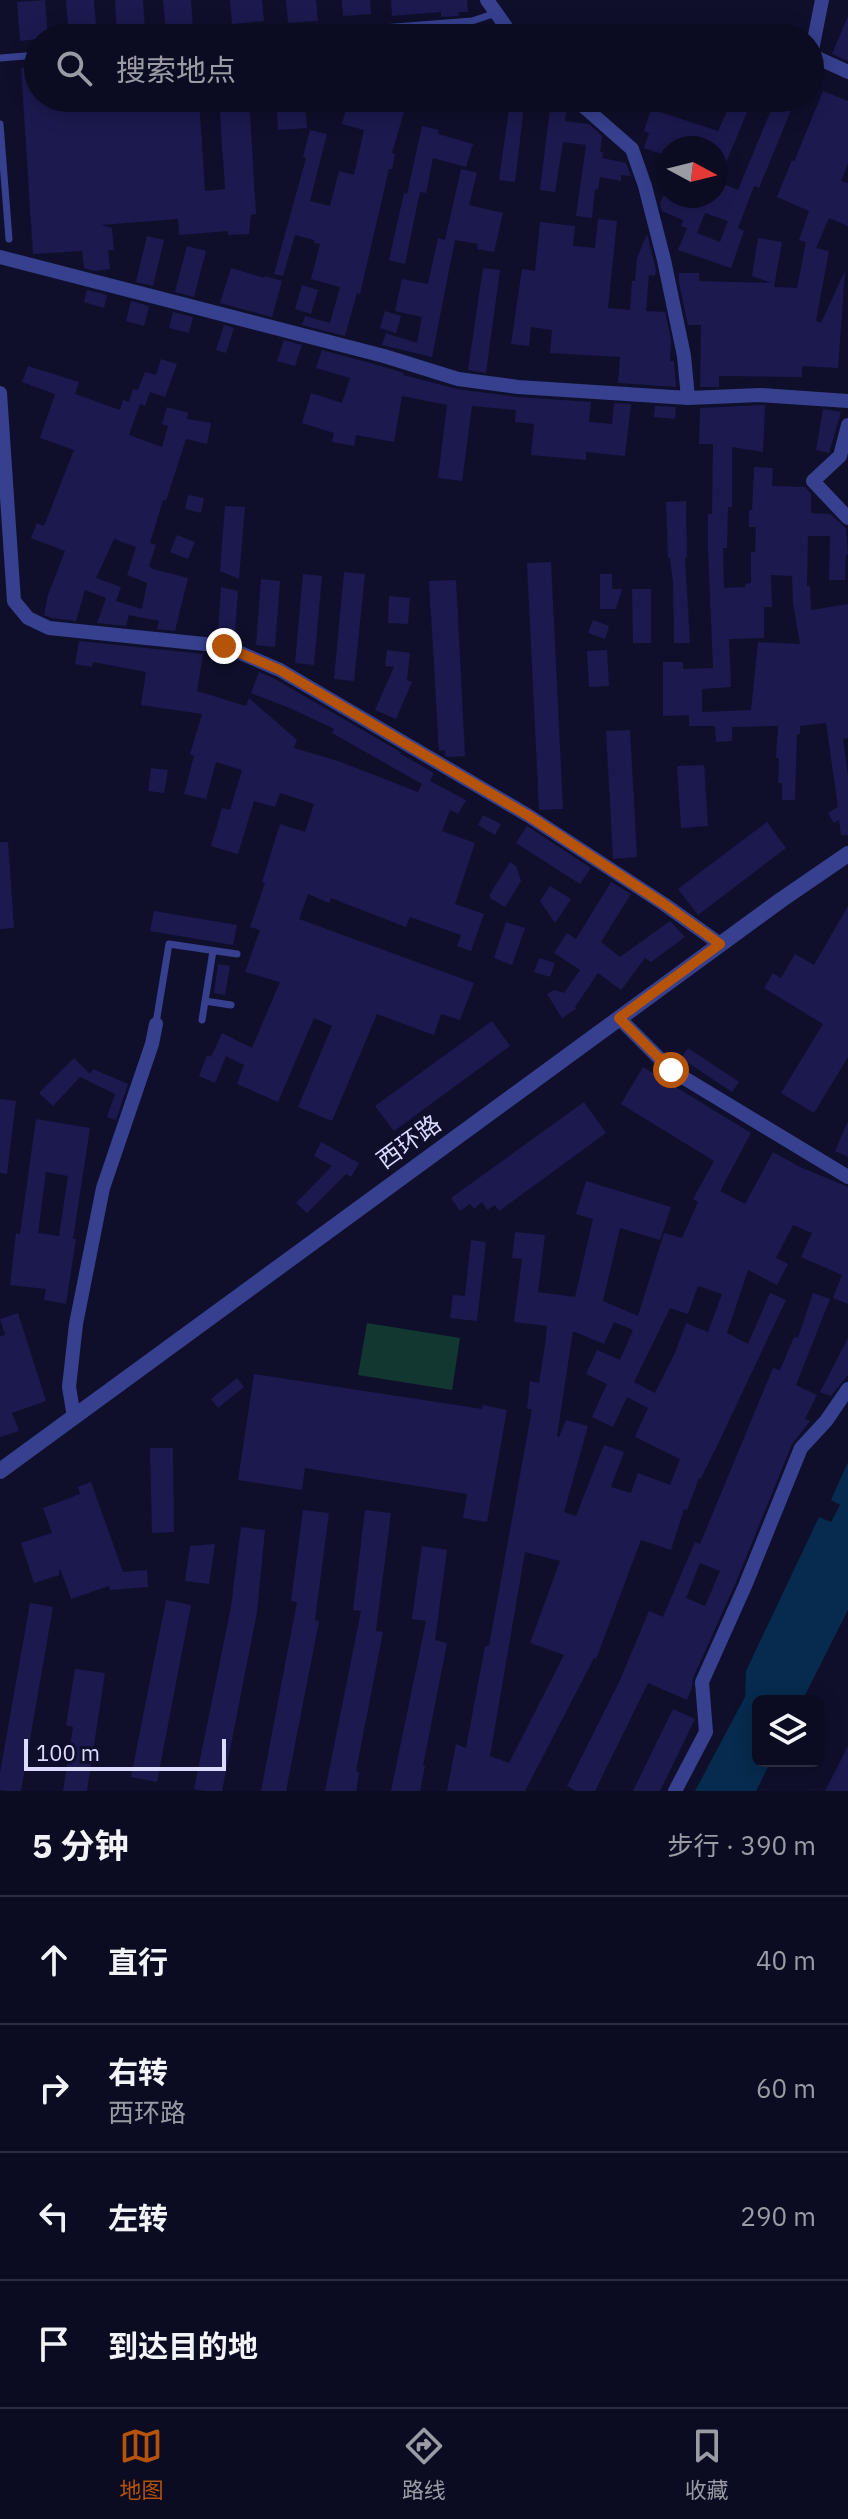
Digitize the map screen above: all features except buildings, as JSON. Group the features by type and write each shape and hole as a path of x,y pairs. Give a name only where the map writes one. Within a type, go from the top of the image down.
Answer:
{"street":[{"path":"817,24 822,0"},
{"path":"492,6 504,24"},
{"path":"824,61 848,72"},
{"path":"590,112 632,149 645,186 684,356 688,398"},
{"path":"0,257 384,356 458,379 518,387 688,398 760,395 848,401"},
{"path":"0,393 14,601 28,618 49,628 224,646 280,670 529,816 720,944"},
{"path":"848,425 840,456 813,481 848,518"},
{"name":"西环路","path":"0,1471 720,944 848,854"},
{"path":"619,1018 671,1070 848,1177"},
{"path":"74,1417 69,1387 76,1324 103,1188 156,1024"},
{"path":"675,1791 706,1732 702,1682 801,1448 826,1421 848,1389"}],"lane":[{"path":"433,24 472,21 492,6"},
{"path":"0,58 24,56"},
{"path":"0,124 9,239"},
{"path":"156,1024 169,944 237,954"},
{"path":"202,1020 213,951"},
{"path":"205,1001 231,1005"}],"green space":[{"path":"367,1323 460,1338 452,1390 358,1375"}],"water":[{"path":"848,1462 848,1610 805,1695 752,1695 752,1767 768,1767 756,1791 695,1791 745,1697 746,1671 819,1517 831,1522 840,1505 831,1500"}],"route":[{"path":"224,646 280,670 529,816 720,944 619,1018 671,1070"}]}
